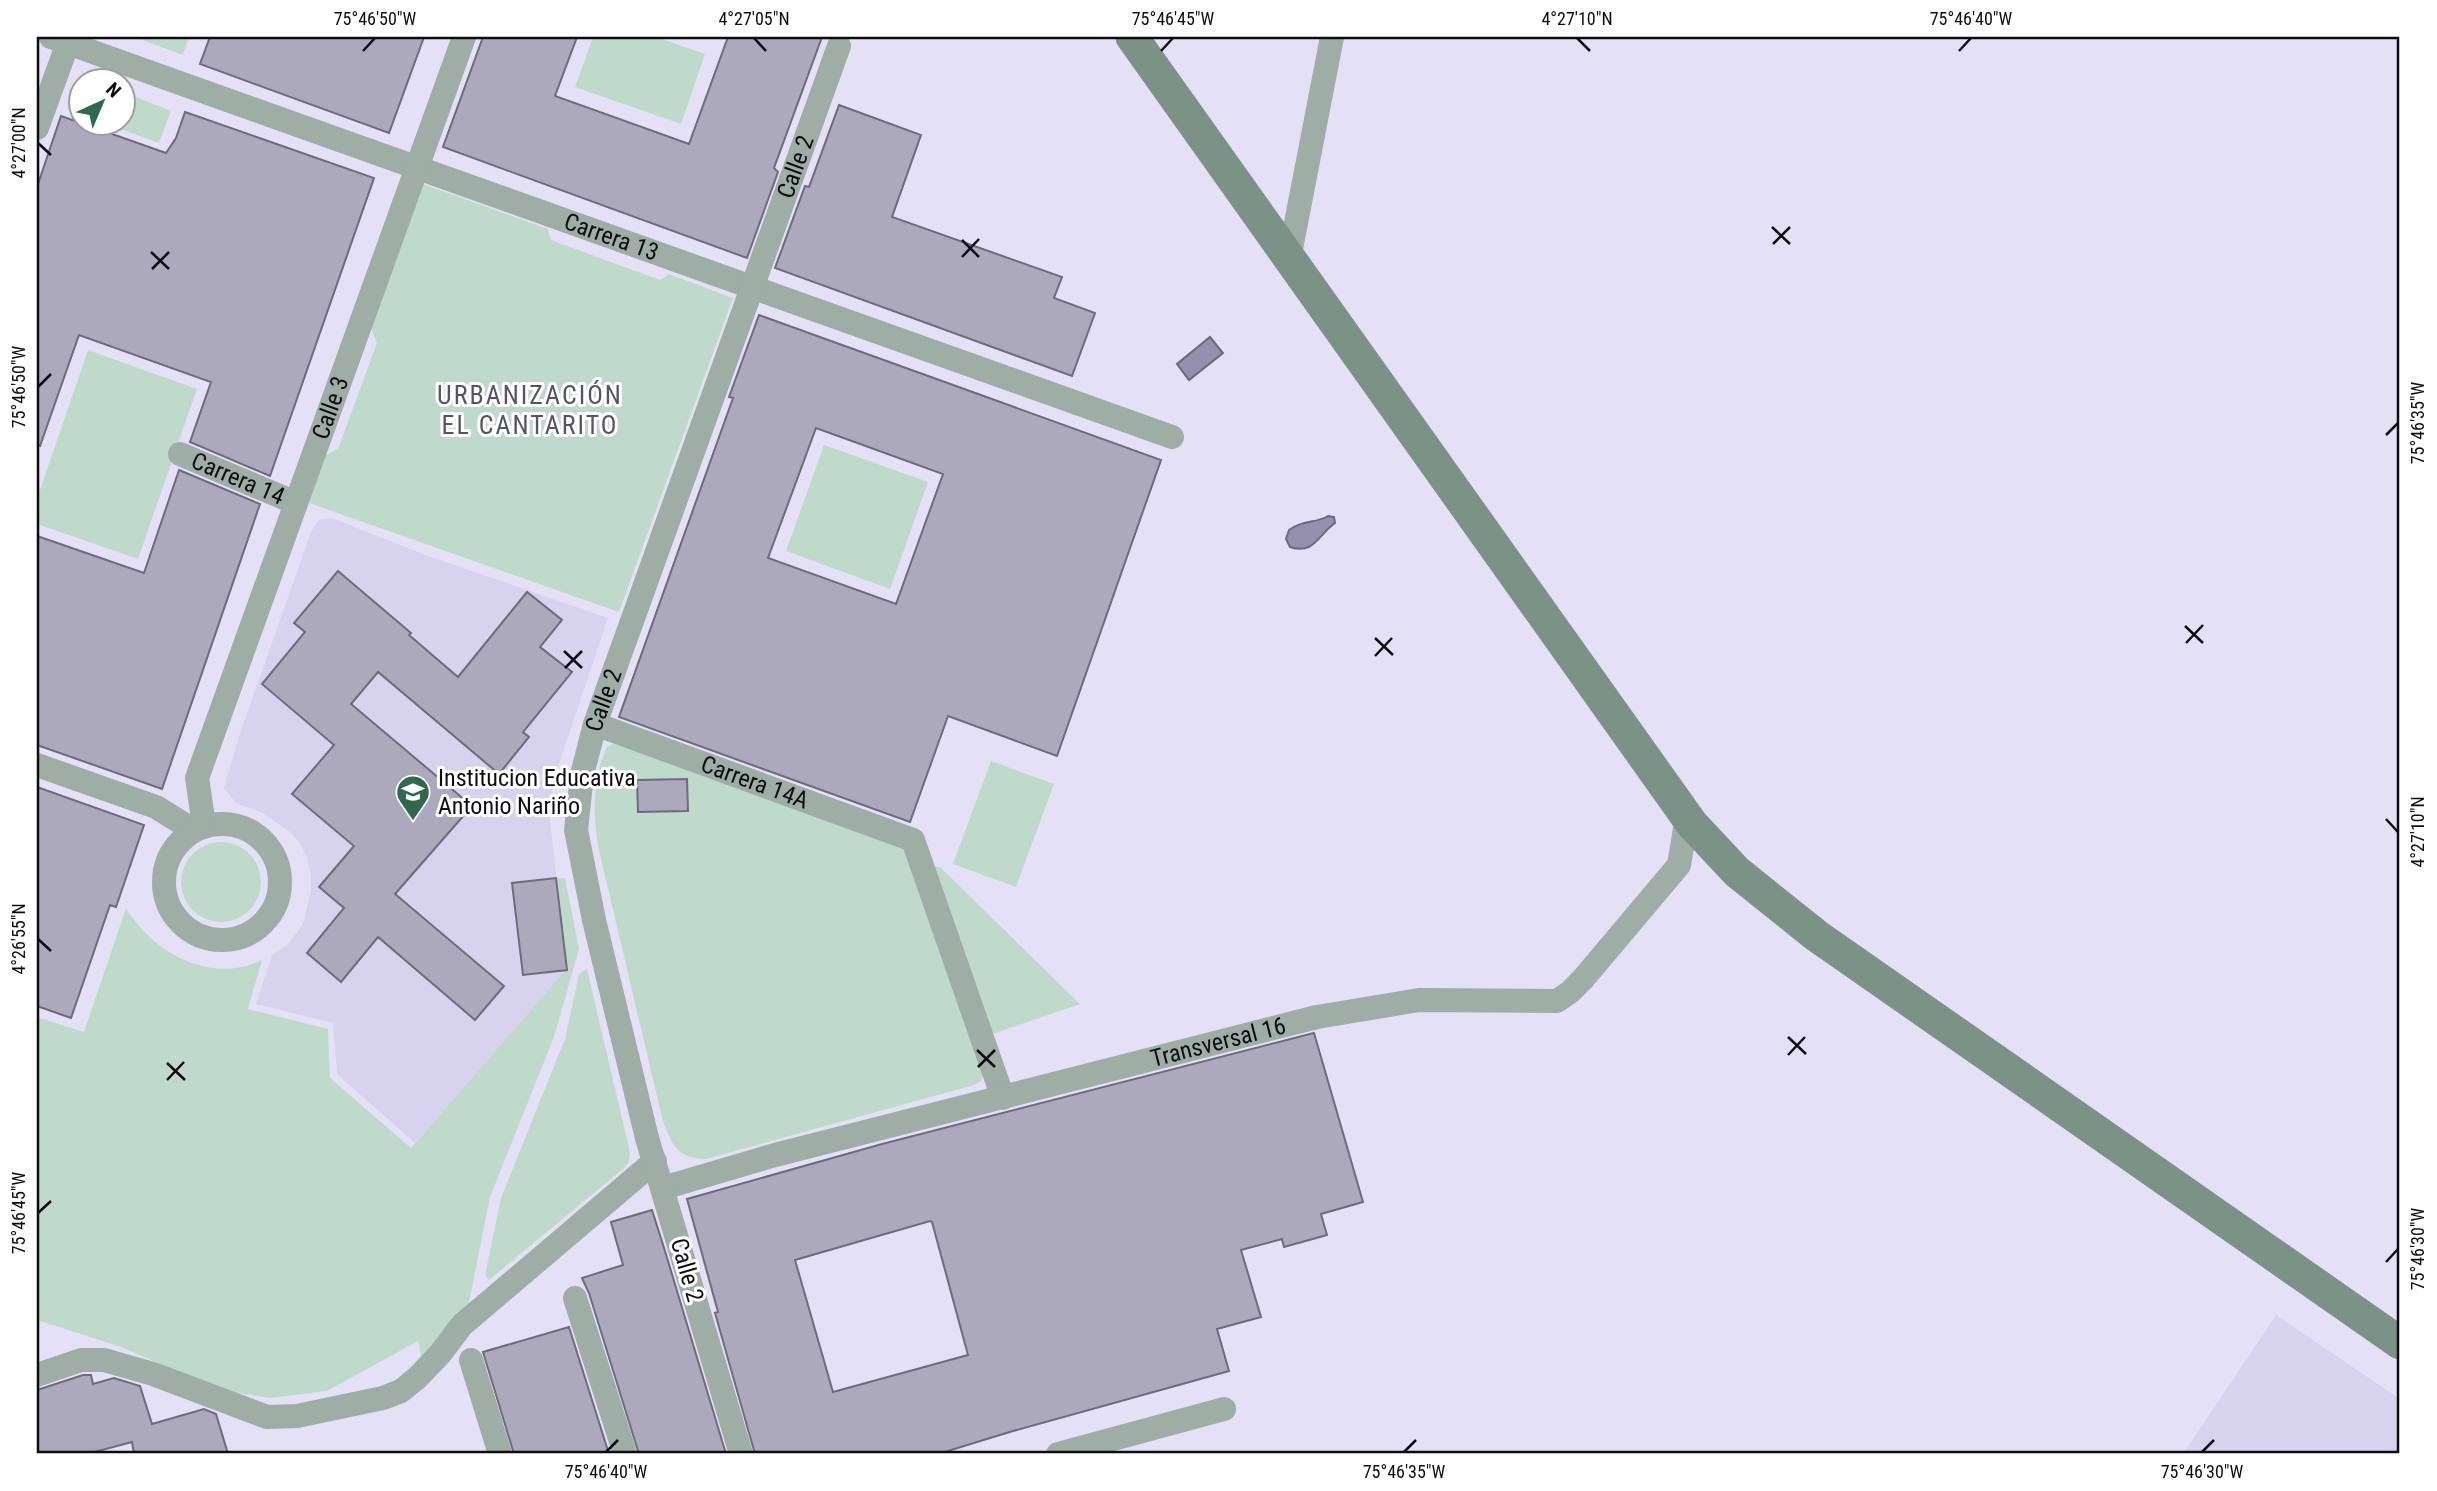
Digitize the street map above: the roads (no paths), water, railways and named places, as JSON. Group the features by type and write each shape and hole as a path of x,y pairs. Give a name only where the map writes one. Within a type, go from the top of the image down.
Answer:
{"main road":[{"path":"1132,37 1687,817 1724,858 1817,936 2400,1343"}],"street":[{"name":"Calle 3","path":"200,831 197,778 464,37"},
{"path":"1290,259 1332,37"},
{"name":"Carrera 13","path":"63,38 1172,437"},
{"path":"37,128 63,38"},
{"name":"Calle 2","path":"741,1454 655,1161 594,920 576,830 582,775 595,724 839,46"},
{"name":"Carrera 14","path":"180,454 296,503"},
{"name":"Carrera 14A","path":"595,724 913,840 1003,1098"},
{"path":"37,765 156,807 200,831 249,830 267,844 280,875 274,909 260,927 240,938 205,938 185,927 170,910 163,876 166,865 200,831"},
{"path":"1687,817 1679,865 1724,858"},
{"name":"Transversal 16","path":"663,1188 775,1155 1317,1017 1419,1000 1557,1001 1583,979 1679,865"},
{"path":"37,1375 81,1360 104,1360 153,1374 267,1417 297,1416 383,1398 401,1391 417,1378 462,1325 655,1161"},
{"path":"575,1298 625,1454"},
{"path":"471,1360 500,1454"},
{"path":"1058,1454 1224,1409"}],"place":[{"name":"Institucion Educativa Antonio Nariño","path":"413,822"}],"district":[{"name":"URBANIZACIÓN EL CANTARITO","path":"530,410"}]}
